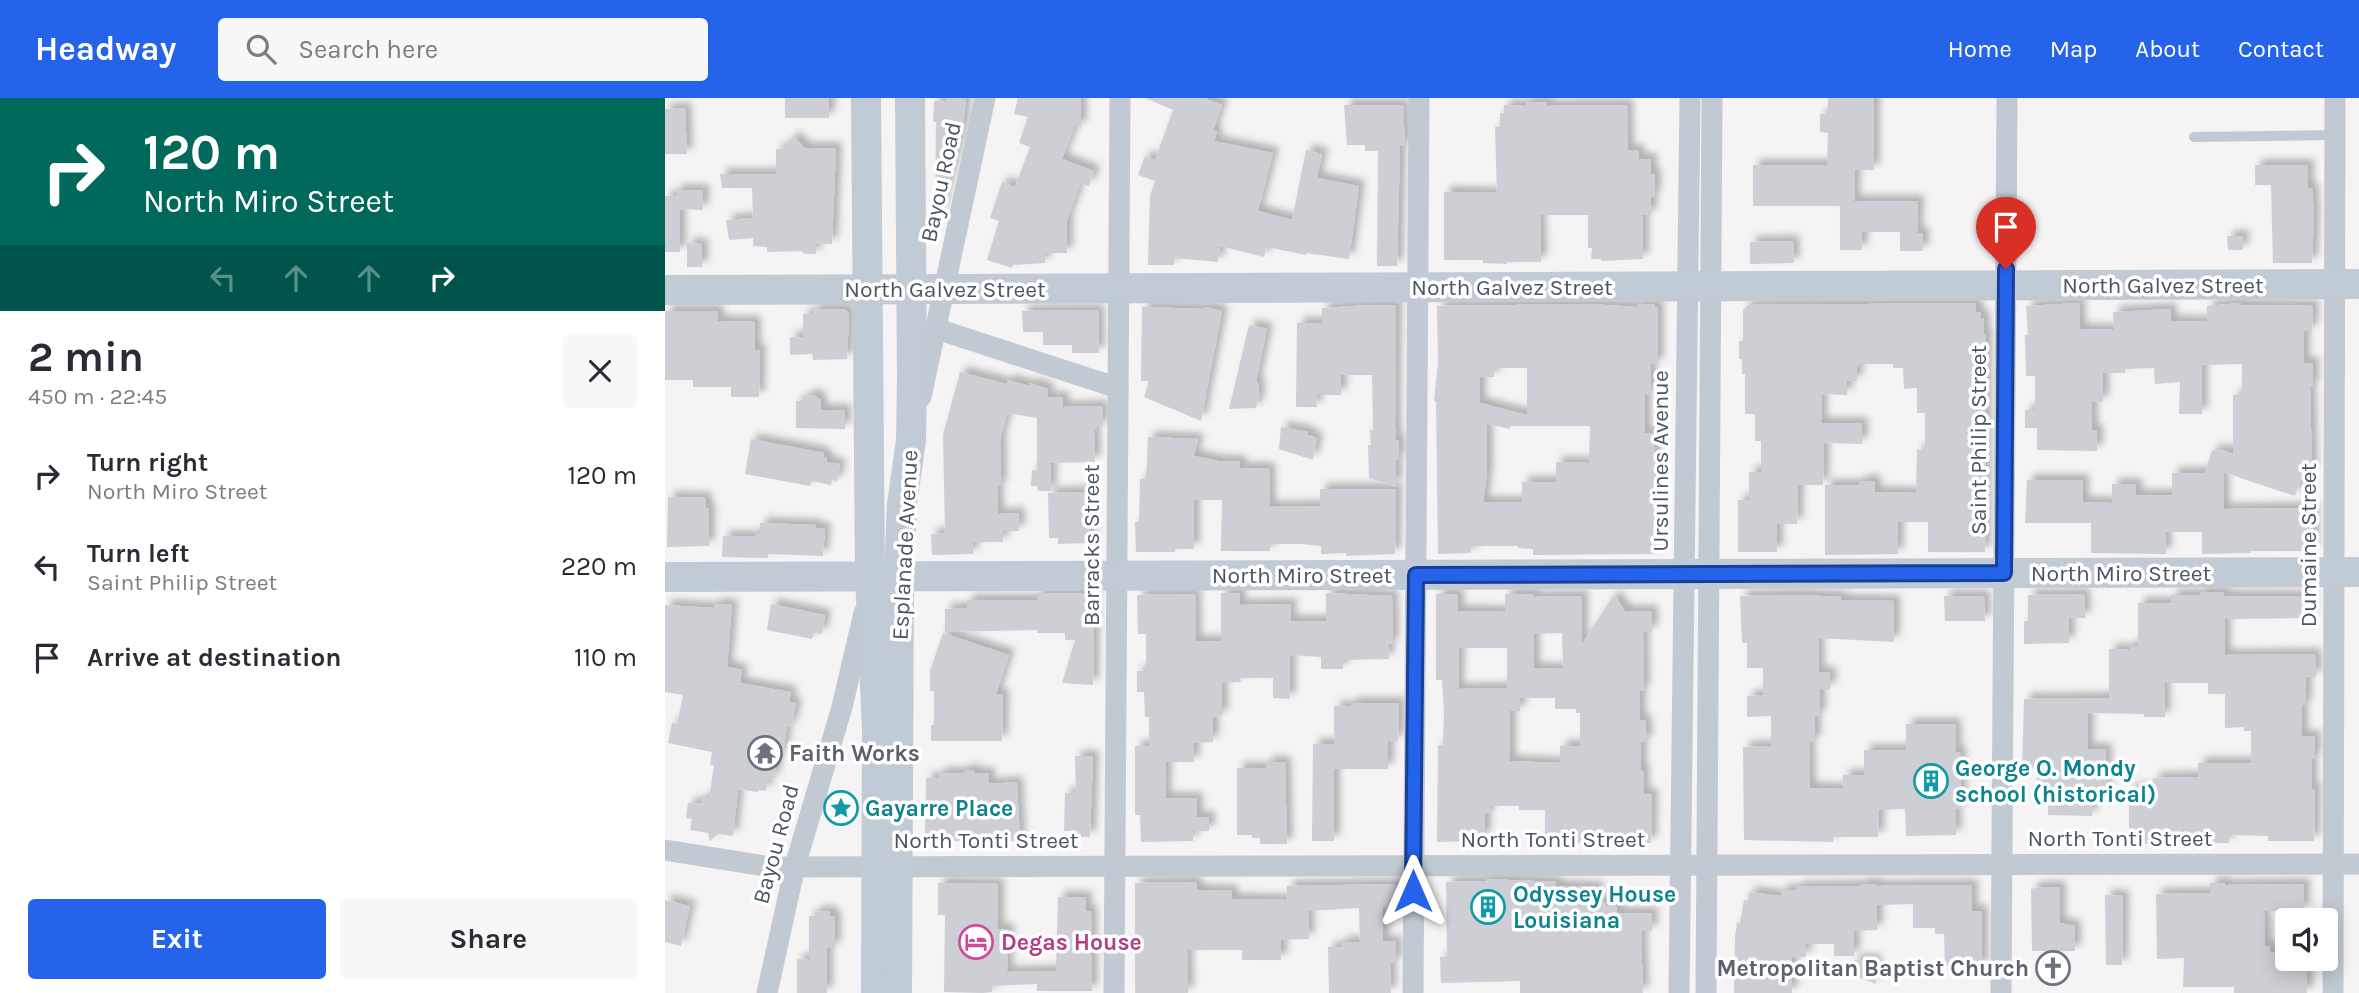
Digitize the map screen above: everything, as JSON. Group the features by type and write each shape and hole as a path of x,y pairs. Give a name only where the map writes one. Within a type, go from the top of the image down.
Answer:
{"street":[{"name":"Esplanade Avenue","path":"866,98 867,289 880,580 887,866 897,993"},
{"name":"Esplanade Avenue","path":"880,580 902,504 911,440 909,98"},
{"name":"Bayou Road","path":"911,440 985,98"},
{"name":"Barracks Street","path":"1114,993 1120,98"},
{"path":"1413,993 1419,98"},
{"name":"Ursulines Avenue","path":"1690,98 1699,287 1697,574 1707,865 1706,993"},
{"name":"Ursulines Avenue","path":"1699,287 1712,98"},
{"name":"Saint Philip Street","path":"2001,993 2007,98"},
{"name":"Dumaine Street","path":"2333,993 2333,864 2346,572 2347,284 2335,135 2335,98"},
{"name":"North Galvez Street","path":"665,290 2347,284"},
{"path":"937,329 1118,388"},
{"name":"North Miro Street","path":"665,577 880,580 1117,576 2346,572"},
{"name":"Ursulines Avenue","path":"1679,993 1682,865 1697,574"},
{"name":"Bayou Road","path":"768,993 795,866 880,580"},
{"name":"North Tonti Street","path":"665,850 772,867 2359,864"},
{"name":"Esplanade Avenue","path":"876,993 887,866"}],"lane":[{"path":"2194,137 2335,135"}],"building":[{"path":"785,98 829,98 829,118 785,118"},
{"path":"946,98 966,98 963,126 940,214 935,213 934,101 946,102"},
{"path":"1018,98 1081,98 1081,127 1074,127 1062,159 1094,171 1089,186 1080,183 1067,220 1067,253 1045,253 1045,263 1013,265 1012,268 987,260 999,221 990,218 1002,182 1015,187 1030,147 1019,143 1028,117 1014,114"},
{"path":"1145,98 1204,98 1222,105 1213,130 1217,132 1214,141 1273,153 1258,211 1292,220 1306,150 1322,154 1317,178 1359,186 1349,259 1306,255 1267,247 1264,257 1220,246 1218,262 1174,258 1174,265 1148,265 1150,196 1155,181 1138,175 1145,156 1155,160 1173,110"},
{"path":"1828,98 1874,98 1874,170 1855,170 1854,201 1918,201 1917,233 1923,233 1923,251 1900,251 1900,232 1862,232 1862,250 1840,250 1840,206 1753,206 1753,165 1827,165 1828,133 1820,132 1820,114 1828,114"},
{"path":"1526,102 1547,102 1547,106 1627,105 1628,150 1639,151 1639,159 1651,159 1651,174 1655,174 1655,197 1651,197 1651,215 1643,215 1643,259 1591,259 1592,248 1588,248 1588,215 1540,215 1541,262 1507,264 1483,263 1483,260 1444,260 1444,192 1497,193 1495,127 1500,127 1500,113 1504,113 1504,105 1526,106"},
{"path":"1344,105 1403,105 1405,146 1400,146 1397,266 1377,266 1378,151 1365,151 1365,145 1347,145"},
{"path":"685,108 687,154 665,154 665,109"},
{"path":"794,137 805,148 836,148 832,244 816,243 816,254 805,254 801,251 767,252 767,247 753,246 753,238 729,240 726,220 753,218 752,188 722,188 720,174 776,174 776,149 782,149"},
{"path":"2255,165 2308,165 2308,188 2312,188 2314,215 2312,263 2273,263 2271,185 2255,185"},
{"path":"676,190 703,190 703,210 680,209 680,252 665,252 665,196 676,196"},
{"path":"2227,236 2243,236 2243,250 2228,250"},
{"path":"1793,241 1794,263 1750,264 1750,242"},
{"path":"687,243 702,244 702,267 687,267"},
{"path":"1976,303 1976,312 1981,312 1981,318 1984,318 1986,334 1985,552 1928,552 1928,522 1898,522 1898,554 1825,555 1825,485 1859,485 1859,481 1875,481 1875,492 1916,493 1917,450 1925,450 1925,413 1917,413 1917,388 1904,389 1903,368 1893,368 1893,364 1859,364 1857,381 1847,381 1847,395 1822,394 1821,423 1862,423 1862,444 1824,443 1823,485 1798,485 1797,524 1777,524 1777,552 1738,552 1738,500 1749,500 1749,472 1761,472 1761,441 1755,441 1755,414 1745,414 1745,374 1742,374 1742,359 1739,359 1739,341 1743,341 1743,310 1748,305"},
{"path":"2079,303 2080,329 2114,330 2113,312 2171,309 2171,321 2207,322 2207,306 2241,303 2313,306 2312,331 2304,331 2304,363 2313,363 2313,386 2310,386 2312,471 2303,471 2295,496 2223,472 2224,509 2313,508 2313,551 2202,554 2202,532 2165,532 2166,554 2091,553 2091,523 2025,523 2027,480 2083,480 2083,502 2112,503 2112,484 2136,484 2136,495 2172,495 2172,473 2205,473 2212,450 2219,452 2220,449 2233,454 2233,395 2242,395 2242,364 2202,365 2202,414 2179,414 2180,382 2155,384 2154,368 2125,369 2125,373 2103,373 2103,402 2092,402 2092,430 2097,430 2097,451 2037,450 2037,428 2025,428 2025,410 2035,410 2035,376 2026,376 2026,306"},
{"path":"1590,304 1637,307 1637,304 1658,307 1658,364 1651,364 1650,395 1645,395 1645,433 1654,433 1655,554 1533,555 1533,549 1518,546 1471,546 1471,553 1438,554 1434,401 1438,363 1437,306","holes":["1494,368 1527,368 1527,415 1480,403 1480,377 1494,377","1487,424 1510,429 1510,426 1590,426 1589,463 1556,462 1556,482 1522,482 1522,502 1483,502 1487,474"]},
{"path":"1396,305 1395,425 1396,440 1399,440 1399,460 1396,460 1396,487 1369,478 1368,445 1371,445 1370,430 1373,430 1372,375 1341,375 1341,395 1316,395 1317,407 1296,407 1297,323 1322,323 1322,308"},
{"path":"1142,307 1204,307 1222,311 1201,421 1144,397 1149,381 1141,381"},
{"path":"813,309 844,309 849,313 847,359 813,360 812,354 790,355 790,337 803,337 803,314 813,314"},
{"path":"1098,310 1099,353 1072,353 1072,345 1043,345 1043,332 1023,332 1022,311"},
{"path":"665,311 718,311 718,321 755,322 755,350 760,350 759,397 731,397 731,387 693,387 693,380 665,380"},
{"path":"1249,325 1267,329 1256,381 1260,392 1256,408 1229,409"},
{"path":"960,372 1007,384 1008,380 1048,389 1047,398 1063,397 1063,407 1102,406 1103,426 1097,426 1097,430 1094,430 1095,462 1051,463 1051,491 1038,491 1037,486 1031,486 1032,470 1037,470 1037,418 1007,413 1000,440 1001,486 997,486 998,514 1019,513 1019,531 1003,531 1003,542 973,542 973,554 932,555 931,534 945,533 943,435"},
{"path":"808,395 821,400 821,410 845,410 845,429 796,428 796,401 802,401"},
{"path":"1281,427 1308,432 1308,435 1317,438 1313,460 1279,449"},
{"path":"1148,437 1198,439 1194,456 1218,461 1240,461 1240,468 1269,468 1270,507 1320,506 1320,489 1396,489 1395,554 1321,554 1321,546 1301,544 1270,544 1270,551 1221,551 1222,500 1194,500 1194,549 1136,552 1135,522 1139,522 1140,479 1146,479"},
{"path":"751,439 824,453 823,457 827,458 827,462 840,464 837,481 832,480 831,485 812,481 810,486 745,474"},
{"path":"1090,492 1091,543 1058,544 1058,538 1049,538 1048,493"},
{"path":"668,497 706,498 706,508 709,508 709,546 667,547"},
{"path":"760,523 816,525 816,528 825,528 823,556 768,554 768,558 722,557 723,536 755,537 755,533 760,533"},
{"path":"2200,592 2224,592 2224,596 2311,596 2310,618 2225,619 2225,655 2315,654 2316,677 2306,677 2306,705 2302,705 2302,736 2315,736 2315,759 2311,759 2312,789 2315,789 2314,841 2268,841 2268,836 2229,835 2229,843 2129,844 2129,789 2153,789 2153,778 2198,777 2198,763 2251,763 2251,731 2244,731 2244,727 2225,728 2225,694 2208,694 2208,683 2164,683 2165,717 2088,713 2088,749 2106,749 2106,790 2092,790 2092,816 2048,815 2048,791 2037,791 2037,768 2022,768 2024,699 2109,698 2109,649 2129,650 2129,646 2138,647 2138,603 2171,603 2171,595 2200,595"},
{"path":"1037,593 1094,593 1093,685 1062,683 1075,640 1065,640 1065,633 1037,633 1037,630 945,632 945,609 967,608 967,600 1037,600"},
{"path":"1221,593 1240,593 1240,605 1291,604 1290,621 1326,621 1326,593 1392,596 1393,644 1388,644 1389,659 1343,660 1343,669 1321,669 1321,657 1290,655 1290,699 1273,698 1273,678 1240,678 1241,682 1222,683 1222,716 1213,717 1213,742 1194,743 1194,762 1166,762 1165,798 1197,798 1197,817 1209,817 1209,831 1193,831 1193,841 1141,842 1140,815 1135,815 1135,746 1149,746 1149,717 1145,717 1144,692 1137,692 1137,671 1146,671 1146,634 1138,634 1137,595 1195,594 1196,641 1221,641"},
{"path":"1436,594 1458,594 1458,611 1505,612 1505,594 1534,594 1534,597 1582,596 1582,644 1614,595 1625,611 1652,611 1652,632 1643,632 1644,691 1640,691 1640,720 1645,720 1647,742 1641,742 1641,770 1644,794 1652,794 1651,843 1566,843 1566,846 1545,846 1545,810 1519,810 1519,806 1489,806 1490,813 1485,813 1485,837 1480,837 1480,841 1437,842 1438,745 1443,745 1444,712 1442,680 1436,680","holes":["1562,633 1563,669 1534,668 1534,634","1459,648 1507,648 1507,688 1458,689","1520,698 1555,698 1555,709 1576,709 1576,713 1580,713 1580,746 1560,746 1560,763 1510,761 1510,711 1520,711"]},
{"path":"2084,594 2085,618 2069,618 2069,643 2024,644 2024,621 2028,621 2028,595"},
{"path":"1740,596 1841,597 1841,600 1894,601 1894,642 1818,638 1819,673 1830,672 1830,689 1820,689 1820,716 1815,716 1815,742 1809,742 1810,788 1843,789 1843,775 1864,775 1864,750 1906,750 1906,724 1955,724 1956,752 1960,752 1961,809 1955,809 1956,835 1906,836 1905,809 1879,810 1878,837 1833,837 1833,842 1744,840 1743,747 1771,746 1771,716 1747,717 1747,696 1763,695 1763,668 1747,668 1747,643 1742,643"},
{"path":"1944,596 1984,596 1985,621 1945,621"},
{"path":"714,604 732,605 727,667 742,670 740,683 791,692 789,702 796,703 791,727 787,726 783,753 779,752 773,780 768,779 766,791 738,789 733,836 718,834 710,841 708,833 690,830 692,819 686,818 688,803 701,804 701,798 709,799 714,765 710,765 712,752 668,743 672,723 677,724 683,695 665,692 665,605 714,608"},
{"path":"771,604 825,615 822,634 814,633 812,639 767,630"},
{"path":"943,633 1009,655 996,694 1003,694 1002,741 931,741 934,691 930,691 930,671"},
{"path":"1351,703 1399,703 1398,741 1388,741 1388,769 1334,769 1334,841 1312,841 1313,744 1334,744 1334,706 1351,707"},
{"path":"1075,756 1093,756 1090,837 1072,837 1072,831 1064,831 1065,793 1076,793"},
{"path":"1266,762 1285,762 1287,844 1260,844 1260,838 1237,835 1237,768 1266,768"},
{"path":"967,770 989,773 989,784 1017,782 1020,841 925,841 926,778 939,778 939,773 963,773"},
{"path":"1486,879 1597,887 1597,902 1606,902 1606,906 1617,906 1617,913 1652,913 1652,931 1641,931 1643,993 1520,993 1520,981 1441,983 1440,957 1447,957 1446,882"},
{"path":"1196,882 1197,890 1232,891 1232,899 1286,900 1287,886 1396,884 1396,907 1383,907 1383,942 1396,941 1396,963 1390,963 1391,993 1329,993 1328,947 1341,947 1341,942 1360,942 1359,908 1308,911 1309,939 1281,940 1281,960 1242,960 1242,950 1187,950 1188,993 1135,993 1135,883"},
{"path":"938,883 998,884 998,929 1008,929 1007,972 1056,971 1058,897 1086,897 1086,911 1091,911 1092,991 1037,991 1037,984 992,986 992,992 983,993 944,992 945,915 938,915"},
{"path":"2210,883 2304,884 2304,908 2275,908 2275,911 2264,911 2265,946 2270,946 2270,952 2275,952 2275,971 2306,971 2307,993 2234,993 2234,987 2183,987 2184,958 2157,959 2156,894 2210,893"},
{"path":"1860,884 1972,885 1972,911 1982,911 1982,967 1945,967 1944,934 1935,934 1935,928 1913,928 1913,904 1877,905 1877,930 1854,931 1854,956 1834,956 1834,944 1806,944 1806,957 1792,957 1792,993 1734,993 1737,922 1740,924 1744,900 1748,901 1749,892 1781,896 1781,890 1796,890 1796,887"},
{"path":"2060,887 2060,923 2075,926 2075,951 2032,951 2031,889"},
{"path":"2105,895 2123,896 2122,965 2106,965"},
{"path":"665,900 690,906 681,946 665,942"},
{"path":"830,911 830,916 835,916 835,948 827,948 827,993 797,993 797,959 809,960 809,916 815,916 815,912"},
{"path":"1854,960 1875,960 1876,984 1853,975"}],"place":[{"name":"Faith Works","path":"765,753"},
{"name":"George O. Mondy school (historical)","path":"1931,781"},
{"name":"Gayarre Place","path":"841,808"},
{"name":"Odyssey House Louisiana","path":"1488,907"},
{"name":"Degas House","path":"976,942"},
{"name":"Metropolitan Baptist Church","path":"2053,968"}],"route":[{"path":"1413,891 1416,575 2004,573 2006,269"}]}
